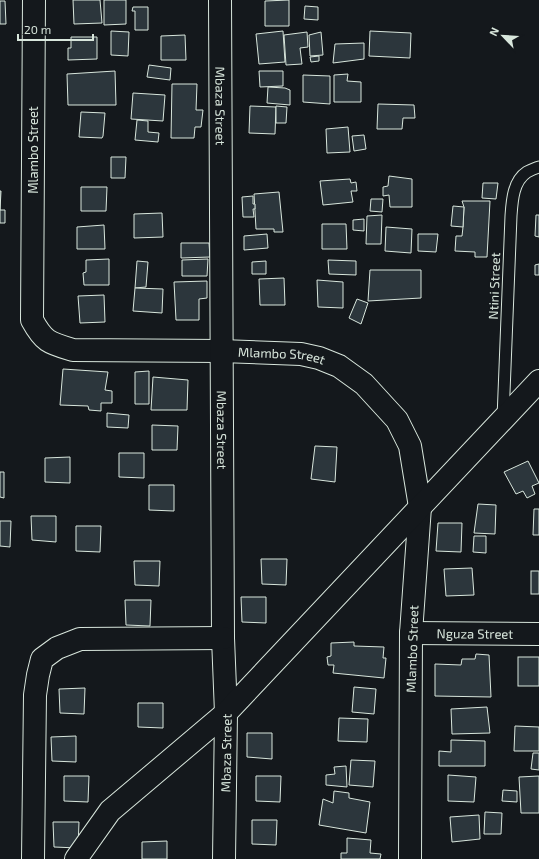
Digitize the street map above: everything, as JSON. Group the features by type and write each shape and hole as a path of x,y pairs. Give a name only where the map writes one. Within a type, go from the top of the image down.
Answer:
{"street":[{"name":"Mlambo Street","path":"34,0 32,320 40,335 52,344 73,350 221,350 301,354 319,358 339,366 364,384 397,420 410,446 420,507 411,633 410,859"},
{"name":"Mbaza Street","path":"220,0 222,638 226,713 224,859"},
{"path":"76,859 110,812 226,713 539,380"},
{"name":"Nguza Street","path":"411,633 539,634"},
{"path":"33,859 35,695 42,659 57,648 80,639 222,638"}],"lane":[{"name":"Ntini Street","path":"503,419 513,194 519,181 526,172 539,167"}],"building":[{"path":"73,0 100,0 102,23 74,24"},
{"path":"104,0 126,0 126,24 104,25"},
{"path":"289,0 289,26 265,26 265,1"},
{"path":"0,1 5,1 6,24 0,24"},
{"path":"305,6 318,7 318,20 304,19"},
{"path":"133,7 148,7 148,30 135,30 135,11 132,11"},
{"path":"111,31 129,32 128,56 111,55"},
{"path":"283,31 285,62 259,64 256,34"},
{"path":"370,31 411,33 410,58 369,56"},
{"path":"307,32 308,47 300,48 302,64 286,65 284,35"},
{"path":"321,32 323,55 310,56 309,35"},
{"path":"185,35 186,60 161,60 161,36"},
{"path":"71,37 97,37 97,59 68,60 68,48 71,48"},
{"path":"364,43 364,59 333,63 335,44"},
{"path":"319,56 319,61 311,62 310,57"},
{"path":"149,65 171,68 170,80 147,77"},
{"path":"115,71 116,105 68,105 67,74"},
{"path":"259,71 283,71 283,86 260,87"},
{"path":"348,74 347,81 361,82 361,102 334,102 334,75"},
{"path":"303,75 330,76 330,104 303,102"},
{"path":"172,84 197,84 196,110 203,110 201,127 195,127 194,138 171,138"},
{"path":"268,87 285,88 290,90 290,105 267,103"},
{"path":"133,93 165,95 163,121 131,119"},
{"path":"378,104 414,105 415,118 403,118 402,129 377,129"},
{"path":"250,106 276,107 275,134 249,133"},
{"path":"276,106 287,107 286,123 276,123"},
{"path":"81,112 105,113 102,138 79,137"},
{"path":"137,120 148,121 148,132 159,133 158,142 135,140"},
{"path":"348,127 350,152 327,153 326,129"},
{"path":"364,135 366,149 354,151 352,136"},
{"path":"111,157 126,157 125,178 111,178"},
{"path":"389,176 412,179 412,207 390,207 389,195 383,196 383,187 388,186"},
{"path":"350,179 351,183 356,182 357,191 351,191 353,202 323,205 320,181"},
{"path":"483,183 498,183 496,199 482,198"},
{"path":"81,187 107,187 106,211 81,211"},
{"path":"279,192 283,232 274,232 274,229 256,229 254,194"},
{"path":"253,196 253,204 255,204 255,209 253,209 254,217 243,217 242,197"},
{"path":"371,199 383,199 382,212 370,211"},
{"path":"462,201 490,201 487,257 475,257 475,252 455,251 456,236 462,236 464,207"},
{"path":"453,206 464,207 463,227 451,226"},
{"path":"0,210 5,210 5,223 0,223"},
{"path":"162,213 163,237 134,238 134,214"},
{"path":"382,215 381,244 366,244 367,216"},
{"path":"536,215 539,215 539,237 535,236"},
{"path":"364,219 364,231 353,230 353,220"},
{"path":"322,224 346,224 347,249 322,249"},
{"path":"104,225 105,249 77,249 77,227"},
{"path":"386,227 412,229 411,253 385,251"},
{"path":"267,234 268,248 244,250 244,236"},
{"path":"418,234 438,234 436,252 418,251"},
{"path":"181,243 209,243 210,257 181,258"},
{"path":"109,259 109,285 84,285 83,273 86,272 86,260"},
{"path":"208,259 207,276 182,276 182,260"},
{"path":"328,260 356,261 356,275 329,274"},
{"path":"137,261 148,262 146,287 135,288"},
{"path":"266,261 266,274 252,274 252,262"},
{"path":"539,264 539,275 535,275 535,265"},
{"path":"370,270 421,270 421,298 368,301"},
{"path":"284,278 285,305 260,305 259,279"},
{"path":"317,280 343,282 343,308 318,307"},
{"path":"207,281 207,298 199,299 199,320 176,320 174,282"},
{"path":"135,288 163,289 162,313 133,311"},
{"path":"104,295 105,322 80,323 78,296"},
{"path":"357,299 368,303 361,324 349,318"},
{"path":"63,369 108,372 105,390 112,391 112,403 101,403 101,411 89,410 88,406 60,405"},
{"path":"149,371 149,404 135,404 135,372"},
{"path":"153,377 188,380 187,410 151,410"},
{"path":"107,413 129,415 128,428 107,427"},
{"path":"152,425 178,426 177,450 152,450"},
{"path":"315,446 337,447 335,482 311,479"},
{"path":"119,453 144,453 144,478 119,477"},
{"path":"70,457 70,483 45,482 45,458"},
{"path":"528,461 539,483 532,486 535,494 527,498 523,491 516,494 504,472"},
{"path":"0,472 4,472 4,498 0,497"},
{"path":"149,485 174,485 174,511 149,510"},
{"path":"478,504 496,505 495,534 474,533"},
{"path":"534,509 539,509 539,535 533,535"},
{"path":"31,516 56,516 56,542 32,540"},
{"path":"0,521 11,521 10,547 0,546"},
{"path":"438,523 462,523 461,552 436,551"},
{"path":"76,526 101,526 100,552 76,551"},
{"path":"474,536 486,536 486,553 473,552"},
{"path":"261,559 287,559 286,585 262,584"},
{"path":"134,561 160,561 159,586 135,585"},
{"path":"472,568 474,595 446,596 444,569"},
{"path":"531,571 539,571 539,594 531,594"},
{"path":"241,597 266,597 266,623 242,622"},
{"path":"125,600 151,600 150,626 126,625"},
{"path":"354,642 354,646 384,647 383,658 386,658 384,678 333,673 334,665 328,665 327,657 331,656 331,643"},
{"path":"476,654 489,655 491,697 435,696 435,664 461,665 462,659 475,659"},
{"path":"518,657 539,657 539,686 518,686"},
{"path":"354,687 376,689 374,714 352,712"},
{"path":"85,688 84,714 60,713 59,689"},
{"path":"138,703 163,703 163,728 138,727"},
{"path":"487,707 490,733 452,734 451,709"},
{"path":"339,718 368,719 367,742 338,741"},
{"path":"515,726 539,727 539,751 514,751"},
{"path":"247,733 272,733 272,759 247,757"},
{"path":"76,736 76,762 52,761 51,737"},
{"path":"451,740 485,741 485,766 439,766 439,751 451,752"},
{"path":"533,753 539,753 539,770 531,769"},
{"path":"351,760 375,761 373,787 349,785"},
{"path":"346,766 347,787 326,785 326,775 335,774 334,767"},
{"path":"448,775 476,777 474,802 448,801"},
{"path":"64,776 89,776 88,802 64,801"},
{"path":"256,776 281,776 280,802 256,801"},
{"path":"539,776 539,813 521,813 519,777"},
{"path":"503,790 517,791 517,802 502,801"},
{"path":"334,791 349,793 349,798 370,802 366,833 319,825 323,799 333,803"},
{"path":"485,812 502,813 501,834 484,834"},
{"path":"479,815 480,839 452,842 450,817"},
{"path":"252,820 277,820 276,845 252,844"},
{"path":"53,822 79,822 78,848 54,847"},
{"path":"347,838 371,840 370,853 381,854 380,859 341,859 341,853 347,853"},
{"path":"167,841 167,859 142,859 142,842"}]}
